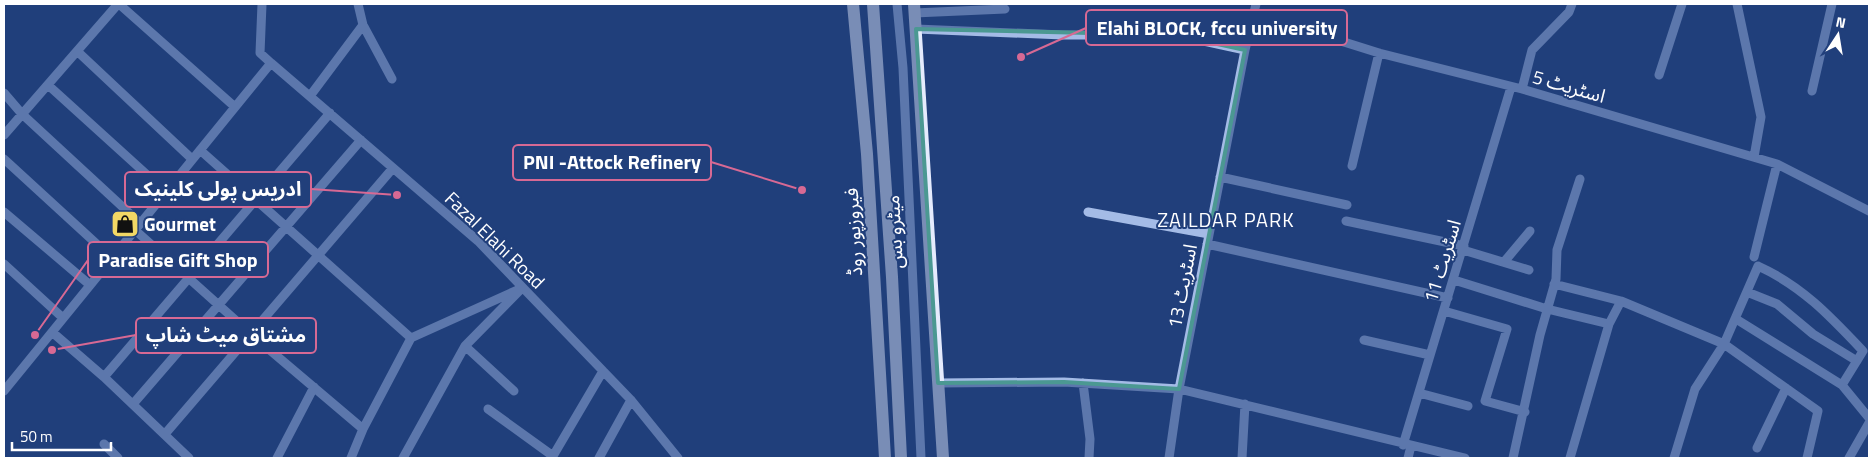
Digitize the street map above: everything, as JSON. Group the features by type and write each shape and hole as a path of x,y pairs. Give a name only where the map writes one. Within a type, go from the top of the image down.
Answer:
{"main road":[{"name":"فیروزپور روڈ","path":"853,4 867,154 885,458"},
{"path":"873,4 892,277 901,458"},
{"path":"914,9 943,458"}],"street":[{"path":"4,135 118,4 235,107"},
{"path":"4,391 271,63 260,53 262,4"},
{"path":"358,4 363,25 392,79"},
{"name":"میٹرو بس","path":"897,4 903,68 921,458"},
{"name":"اسٹریٹ 13","path":"1169,458 1179,389 1252,13 1256,4"},
{"path":"1522,89 1532,50 1569,12 1572,4"},
{"path":"1659,75 1682,4"},
{"path":"1737,4 1761,117 1754,157"},
{"path":"1812,91 1832,4"},
{"path":"914,9 980,7 1005,9"},
{"name":"اسٹریٹ 5","path":"1252,13 1379,53 1522,89 1777,164 1869,211"},
{"path":"310,96 363,25"},
{"path":"916,30 1063,35 1176,35 1245,50"},
{"path":"77,50 192,159"},
{"path":"1352,166 1379,53"},
{"name":"Fazal Elahi Road","path":"271,63 478,241 631,400 678,458"},
{"path":"48,85 166,192"},
{"name":"اسٹریٹ 11","path":"1408,458 1407,445 1419,394 1511,87"},
{"path":"4,93 22,114 190,278 251,334 363,429"},
{"path":"104,377 330,113"},
{"path":"133,404 287,228 361,140"},
{"path":"200,150 411,338"},
{"path":"4,159 112,258"},
{"path":"1754,257 1777,164"},
{"path":"165,434 393,168"},
{"path":"1220,177 1347,205"},
{"path":"1513,458 1554,284 1556,250 1580,179"},
{"path":"4,212 90,285"},
{"path":"1088,212 1209,234"},
{"path":"1346,221 1463,248 1528,270"},
{"path":"1504,262 1530,231"},
{"path":"1207,244 1448,298"},
{"path":"4,264 63,318"},
{"path":"1674,458 1695,389 1724,344 1758,266 1781,276 1818,303 1863,350 1842,384"},
{"path":"1454,280 1548,309 1609,324"},
{"path":"1554,284 1621,301 1724,344 1818,411 1807,458"},
{"path":"351,458 363,429 411,338 522,288"},
{"path":"407,457 465,346 522,288"},
{"path":"1747,292 1777,304 1813,334 1857,360"},
{"path":"1570,458 1609,324 1621,301"},
{"path":"1444,311 1506,329 1485,400 1525,412"},
{"path":"1736,319 1842,384 1869,418"},
{"path":"52,332 104,377 188,458"},
{"path":"1364,340 1430,355"},
{"path":"465,346 514,391"},
{"path":"488,408 553,456 603,371"},
{"path":"938,383 1083,383 1179,389 1465,458"},
{"path":"1083,383 1090,439 1089,458"},
{"path":"276,458 314,387"},
{"path":"1757,448 1786,388"},
{"path":"1419,394 1468,406"},
{"path":"599,458 631,400"},
{"path":"1242,458 1245,404"},
{"path":"1849,458 1869,423"},
{"path":"104,444 118,458"}],"highlighted area":[{"path":"916,29 1176,35 1245,50 1179,389 1064,382 938,383"}],"place":[{"name":"Elahi BLOCK, fccu university","path":"1021,57"},
{"name":"PNI -Attock Refinery","path":"802,190"},
{"name":"ادریس پولی کلینیک","path":"397,195"},
{"name":"Gourmet","path":"125,224"},
{"name":"Paradise Gift Shop","path":"35,335"},
{"name":"مشتاق میٹ شاپ","path":"52,350"}],"district":[{"name":"ZAILDAR PARK","path":"1226,220"}]}
